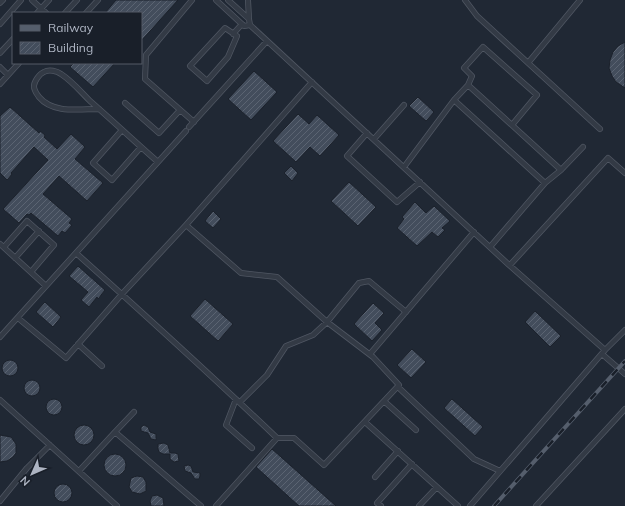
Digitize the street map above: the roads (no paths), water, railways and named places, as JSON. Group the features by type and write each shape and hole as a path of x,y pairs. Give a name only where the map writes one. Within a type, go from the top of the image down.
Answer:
{"lane":[{"path":"0,3 3,0"},
{"path":"0,24 21,0"},
{"path":"32,0 45,12"},
{"path":"38,12 49,0"},
{"path":"66,12 77,0"},
{"path":"87,12 98,0"},
{"path":"192,0 146,55 145,78 194,122"},
{"path":"216,0 244,26 250,26"},
{"path":"228,0 249,19"},
{"path":"248,0 250,26 604,352 625,374"},
{"path":"465,0 477,16 600,129"},
{"path":"528,63 580,0"},
{"path":"234,34 242,24"},
{"path":"225,28 234,34 237,36 228,57 207,81 190,66 225,28"},
{"path":"0,53 12,40"},
{"path":"0,337 267,41"},
{"path":"404,167 454,100 468,85 472,76 464,68 482,47 537,95 512,125"},
{"path":"0,84 18,64"},
{"path":"0,67 8,75"},
{"path":"99,109 68,110 55,107 43,102 36,94 34,86 38,77 44,72 52,70 61,74 158,162"},
{"path":"18,318 66,358 312,82"},
{"path":"468,85 561,170"},
{"path":"454,100 545,183"},
{"path":"125,103 159,133 180,110"},
{"path":"374,139 404,105"},
{"path":"122,130 93,163 97,167 112,180 141,147"},
{"path":"367,133 347,156 397,202 420,182"},
{"path":"490,247 545,183 561,170 583,147"},
{"path":"510,265 608,158 625,172"},
{"path":"31,272 54,245 27,221 2,246 46,286"},
{"path":"186,225 241,272 277,277 327,322 370,354 399,385 398,387 474,460 500,471"},
{"path":"15,258 38,232"},
{"path":"370,354 474,232"},
{"path":"76,252 238,400 277,438 294,438 324,465 398,387"},
{"path":"252,448 226,425 238,400 267,375 286,346 313,335 327,322 359,283 369,281 406,312"},
{"path":"470,506 604,352 625,330"},
{"path":"78,344 102,366"},
{"path":"0,400 118,506"},
{"path":"384,401 416,430"},
{"path":"536,506 625,409"},
{"path":"79,472 134,412"},
{"path":"364,422 458,506"},
{"path":"116,432 201,506"},
{"path":"216,506 277,438"},
{"path":"0,501 27,468 50,445"},
{"path":"375,477 398,451"},
{"path":"381,506 377,502 412,464"},
{"path":"419,506 437,487"}],"railway":[{"path":"494,506 625,361"}]}
